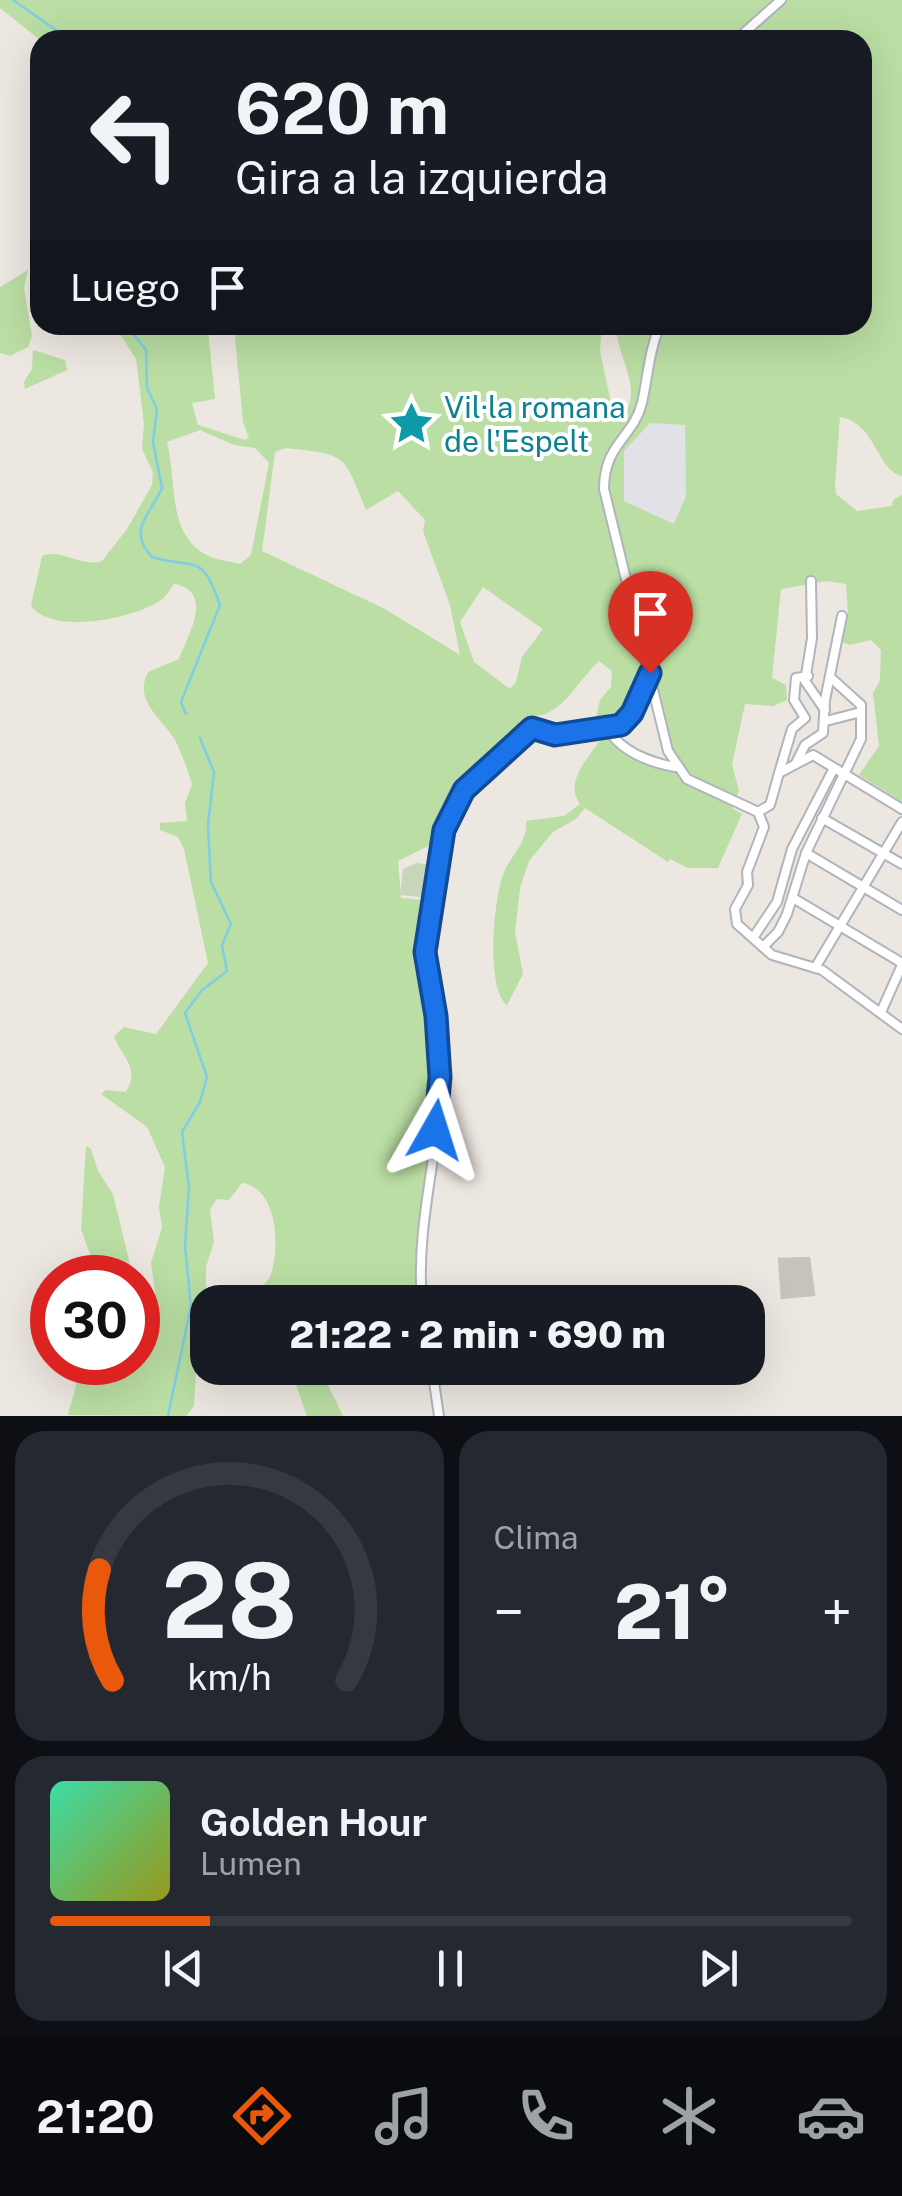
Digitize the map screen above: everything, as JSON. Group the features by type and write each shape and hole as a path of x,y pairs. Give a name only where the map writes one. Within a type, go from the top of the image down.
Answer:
{"street":[{"path":"747,30 781,0"},
{"path":"656,335 641,407 610,454 604,490 668,751 687,779 758,812 764,827 747,872 748,885 736,909 736,924 772,955 816,968 902,1029"},
{"path":"811,582 806,682 825,710"},
{"path":"796,763 805,745 823,734 842,616"},
{"path":"421,1285 419,1252 426,1226 441,1097 436,1016 425,952 444,830 464,790 532,728 555,735 621,725 632,713 650,673"},
{"path":"758,812 770,805 792,729 805,718 794,700 796,678 808,676"},
{"path":"763,947 778,932 806,853 860,740 861,705 830,677"},
{"path":"826,721 861,712"},
{"path":"608,728 613,739 636,754 676,767"},
{"path":"779,773 813,755 902,809"},
{"path":"754,938 778,902 792,849 834,768"},
{"path":"822,818 902,864"},
{"path":"816,968 902,822"},
{"path":"806,853 902,910"},
{"path":"792,898 902,964 881,1012"},
{"path":"434,1385 439,1416"}],"shaded area":[{"path":"650,423 685,425 686,496 674,525 624,501 624,451"}],"green space":[{"path":"0,0 902,0 902,476 887,466 861,428 840,417 835,484 836,494 857,511 892,506 893,500 902,495 902,802 859,775 879,746 873,693 880,680 881,650 871,640 849,645 843,642 848,613 846,584 827,581 781,589 772,678 786,685 787,700 773,706 745,704 732,765 739,790 732,808 742,814 718,868 688,868 670,859 668,862 585,808 576,819 553,832 529,861 520,888 515,932 523,974 507,1005 500,995 494,962 497,901 504,872 522,842 526,821 564,816 580,804 577,777 604,735 563,739 535,732 482,777 455,814 444,846 430,945 444,1093 429,1231 421,1251 424,1285 263,1285 274,1263 273,1220 263,1196 242,1183 229,1200 217,1199 210,1209 214,1242 206,1267 206,1285 190,1285 190,1385 195,1385 194,1406 186,1416 68,1415 76,1385 160,1385 160,1255 153,1255 162,1227 159,1207 165,1167 147,1127 101,1094 106,1090 126,1092 130,1083 131,1069 114,1036 124,1027 156,1034 208,963 184,849 178,837 160,830 160,823 187,821 185,803 192,785 175,740 144,692 148,672 179,659 195,615 193,595 174,584 163,598 145,608 92,621 56,620 31,606 42,556 57,554 86,562 102,561 127,529 152,485 153,472 142,449 144,424 136,359 120,335 209,335 215,399 192,403 198,425 245,440 249,438 243,422 235,335 601,335 600,351 613,412 623,418 631,395 617,335 872,335 872,30 30,30 0,8","holes":["650,423 685,425 686,496 674,524 624,501 624,451","200,430 234,445 255,448 269,463 251,555 240,564 209,556 195,547 179,521 167,442","286,448 341,460 353,477 366,510 398,491 425,520 423,531 450,605 460,655 385,609 262,551 275,452","483,587 543,629 522,657 516,682 510,689 474,662 460,622","599,661 612,671 611,687 600,700 594,726 547,729 534,716 553,710","649,692 666,759 636,748 619,736","439,834 431,901 401,898 398,861 428,846"]},
{"path":"28,270 24,288 32,336 28,347 10,356 0,353 0,287"},
{"path":"33,350 65,360 67,370 25,389 24,382 32,369"},
{"path":"416,863 435,865 431,898 400,895 403,869"},
{"path":"86,1146 113,1194 128,1255 90,1255 81,1229"},
{"path":"296,1385 328,1385 343,1416 307,1416"}],"building":[{"path":"809,1258 814,1295 782,1298 779,1259"}],"waterway":[{"path":"13,0 56,30"},
{"path":"134,335 146,350 147,388 157,409 153,442 162,488 143,522 141,538 152,557 202,570 220,605 181,702 186,714"},
{"path":"168,1416 191,1306 185,1246 189,1187 182,1132 200,1102 207,1077 185,1013 202,990 227,971 222,945 231,924 211,882 208,825 214,772 200,738"}],"place":[{"name":"Vil·la romana de l'Espelt","path":"411,424"}],"route":[{"path":"435,1130 440,1077 436,1016 425,952 438,858 452,811 474,778 532,728 536,726 555,735 621,725 632,713 650,673"}]}
